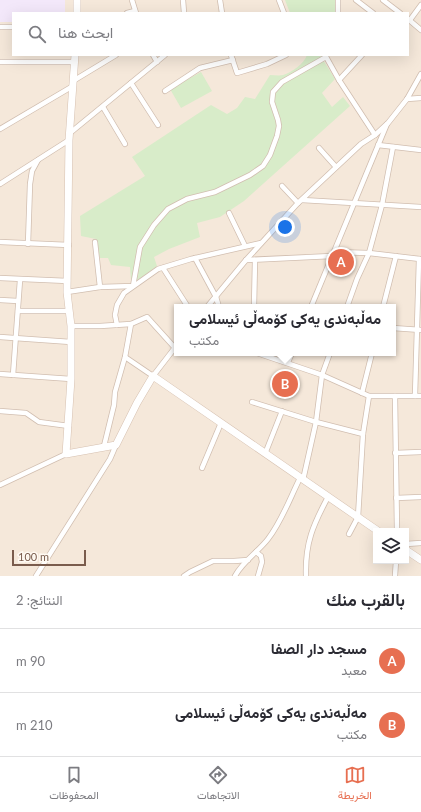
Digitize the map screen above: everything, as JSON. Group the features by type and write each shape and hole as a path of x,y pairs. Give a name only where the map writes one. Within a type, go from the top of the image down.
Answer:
{"street":[{"path":"77,0 77,12"},
{"path":"132,0 135,12"},
{"path":"183,0 184,12"},
{"path":"220,0 222,12"},
{"path":"279,0 283,12"},
{"path":"338,0 338,12"},
{"path":"356,0 372,12"},
{"path":"383,0 397,12"},
{"path":"421,6 409,20 421,30"},
{"path":"0,27 12,27"},
{"path":"0,129 73,84 115,56"},
{"path":"154,56 157,62"},
{"path":"0,184 38,160 70,137 164,56"},
{"path":"164,91 200,68 232,57 237,73 267,64 284,56"},
{"path":"133,286 140,247 154,225 168,209 187,199 215,192 250,175 263,166 270,155 277,136 279,126 272,102 273,92 282,82 326,56 339,80 375,135"},
{"path":"339,80 361,56"},
{"path":"0,62 75,58 70,137 67,292 71,326 71,379 66,454"},
{"path":"210,304 246,260 300,202 361,144 375,135 388,123 406,99 421,74"},
{"path":"131,83 158,125"},
{"path":"406,99 421,98"},
{"path":"103,107 125,144"},
{"path":"312,304 388,123"},
{"path":"378,145 421,150"},
{"path":"348,304 357,279 370,253 382,205 393,147"},
{"path":"319,148 336,167"},
{"path":"28,244 30,184 32,171 38,160"},
{"path":"282,186 300,202 421,207"},
{"path":"229,212 245,246"},
{"path":"0,242 69,245"},
{"path":"95,242 100,287"},
{"path":"116,325 115,315 117,305 124,293 163,268 195,258 262,243"},
{"path":"246,260 370,253 420,259 419,330 415,396"},
{"path":"384,304 396,256"},
{"path":"195,258 216,297 218,304"},
{"path":"254,304 255,260"},
{"path":"163,268 186,304"},
{"path":"0,278 68,281"},
{"path":"13,375 20,280"},
{"path":"67,292 100,287 133,286"},
{"path":"0,300 18,301"},
{"path":"18,311 69,311"},
{"path":"71,326 131,324 147,317 174,345"},
{"path":"104,446 114,405 116,385 125,357 131,324"},
{"path":"396,328 419,330"},
{"path":"0,337 71,342"},
{"path":"36,576 110,459 137,403 153,376 174,350"},
{"path":"267,356 322,375 369,396 421,396"},
{"path":"288,362 291,356"},
{"path":"235,576 242,565 256,552 274,531 302,479 316,422 322,375 329,356"},
{"path":"362,392 371,356"},
{"path":"125,357 374,528"},
{"path":"0,374 71,379"},
{"path":"349,534 358,517 363,434 369,396"},
{"path":"395,396 397,528"},
{"path":"252,402 316,422 363,434"},
{"path":"0,411 26,413 39,422 68,426"},
{"path":"265,454 282,411"},
{"path":"202,468 220,423"},
{"path":"0,485 66,454 116,445"},
{"path":"395,453 421,452"},
{"path":"306,576 305,562 308,542 317,517 328,497"},
{"path":"396,498 421,497"},
{"path":"409,544 421,543"},
{"path":"256,552 261,556 262,562 258,576"},
{"path":"409,552 421,560"},
{"path":"184,576 213,561 248,560"},
{"path":"395,576 396,564"}],"shaded area":[{"path":"0,0 421,0 421,576 0,576"},
{"path":"0,0 65,0 65,12 12,12 12,22 0,22"}],"green space":[{"path":"285,0 336,0 336,12 290,12"},
{"path":"306,56 321,56 335,79 322,93 332,107 343,97 350,106 244,201 220,217 197,223 200,237 169,249 154,257 157,266 139,280 131,280 130,267 111,265 108,258 100,258 96,239 81,236 80,216 145,176 132,157 211,105 227,114 237,108 245,97 255,99 270,75 286,74 297,67"},
{"path":"201,72 212,91 181,108 170,89"}],"place":[{"name":"مسجد دار الصفا","path":"341,262"},
{"name":"مەڵبەندی یەکی کۆمەڵی ئیسلامی","path":"285,384"}]}
